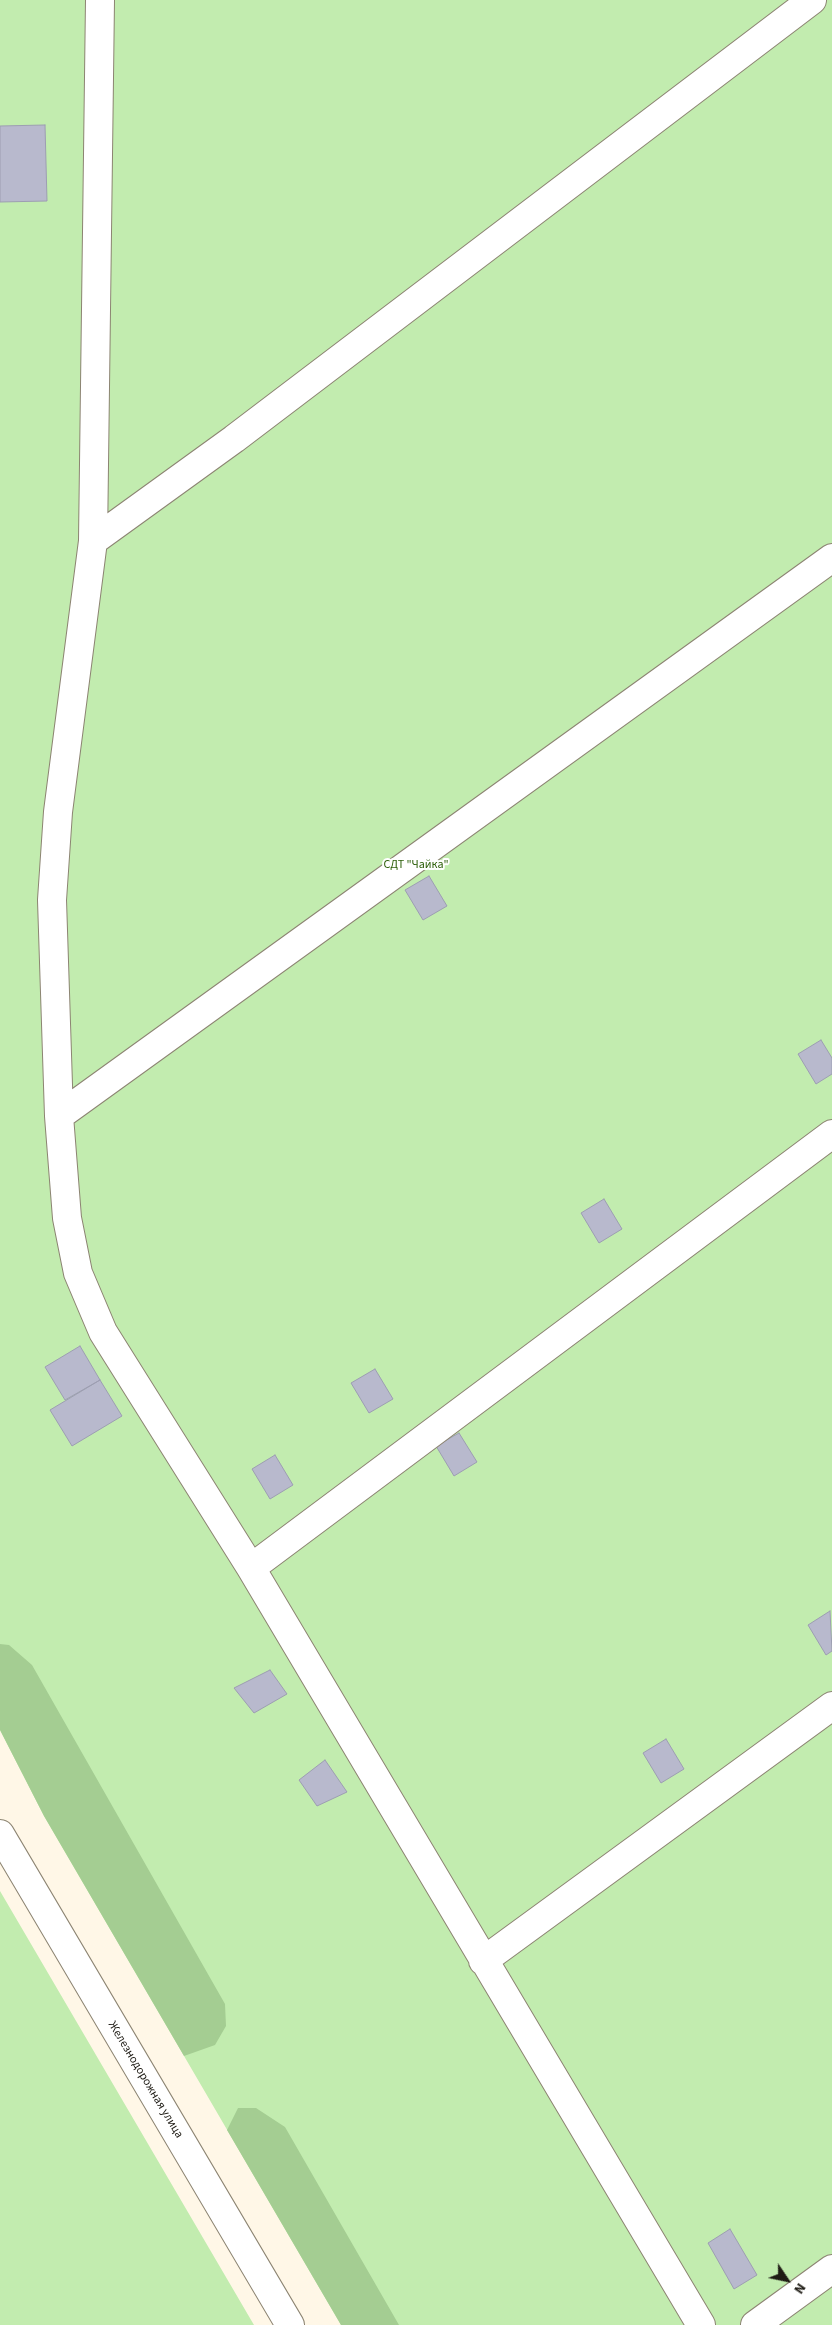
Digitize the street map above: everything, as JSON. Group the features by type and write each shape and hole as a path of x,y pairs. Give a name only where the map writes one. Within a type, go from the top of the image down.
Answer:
{"main road":[{"path":"100,0 93,541 58,812 52,900 59,1116 68,1218 78,1273 103,1332 251,1568 701,2325"},
{"path":"93,541 234,439 812,0"},
{"path":"59,1116 832,558"},
{"path":"251,1568 832,1134"},
{"path":"483,1961 832,1706"},
{"name":"Железнодорожная улица","path":"0,1834 290,2325"},
{"path":"755,2325 832,2269"}],"green space":[{"name":"СДТ \"Чайка\"","path":"0,0 832,0 832,2325 341,2325 44,1816 0,1730"},
{"path":"0,1644 9,1645 32,1665 225,2004 226,2026 215,2045 184,2056 44,1816 0,1730"},
{"path":"0,1891 254,2325 0,2325"},
{"path":"238,2108 256,2108 285,2127 399,2325 341,2325 227,2130"}],"building":[{"path":"45,125 47,201 0,202 0,126"},
{"path":"429,876 447,906 423,920 405,890"},
{"path":"821,1040 832,1058 832,1074 816,1084 798,1054"},
{"path":"604,1199 622,1229 599,1243 581,1213"},
{"path":"80,1346 100,1380 65,1400 45,1367"},
{"path":"375,1369 393,1399 369,1413 351,1383"},
{"path":"100,1380 122,1416 72,1446 50,1410"},
{"path":"459,1433 477,1462 454,1476 436,1446"},
{"path":"275,1455 293,1485 270,1499 252,1469"},
{"path":"830,1611 832,1651 826,1655 808,1625"},
{"path":"270,1670 287,1694 254,1713 234,1688"},
{"path":"666,1739 684,1769 661,1783 643,1753"},
{"path":"325,1760 347,1792 317,1806 299,1780"},
{"path":"730,2229 757,2275 734,2289 708,2243"}]}
